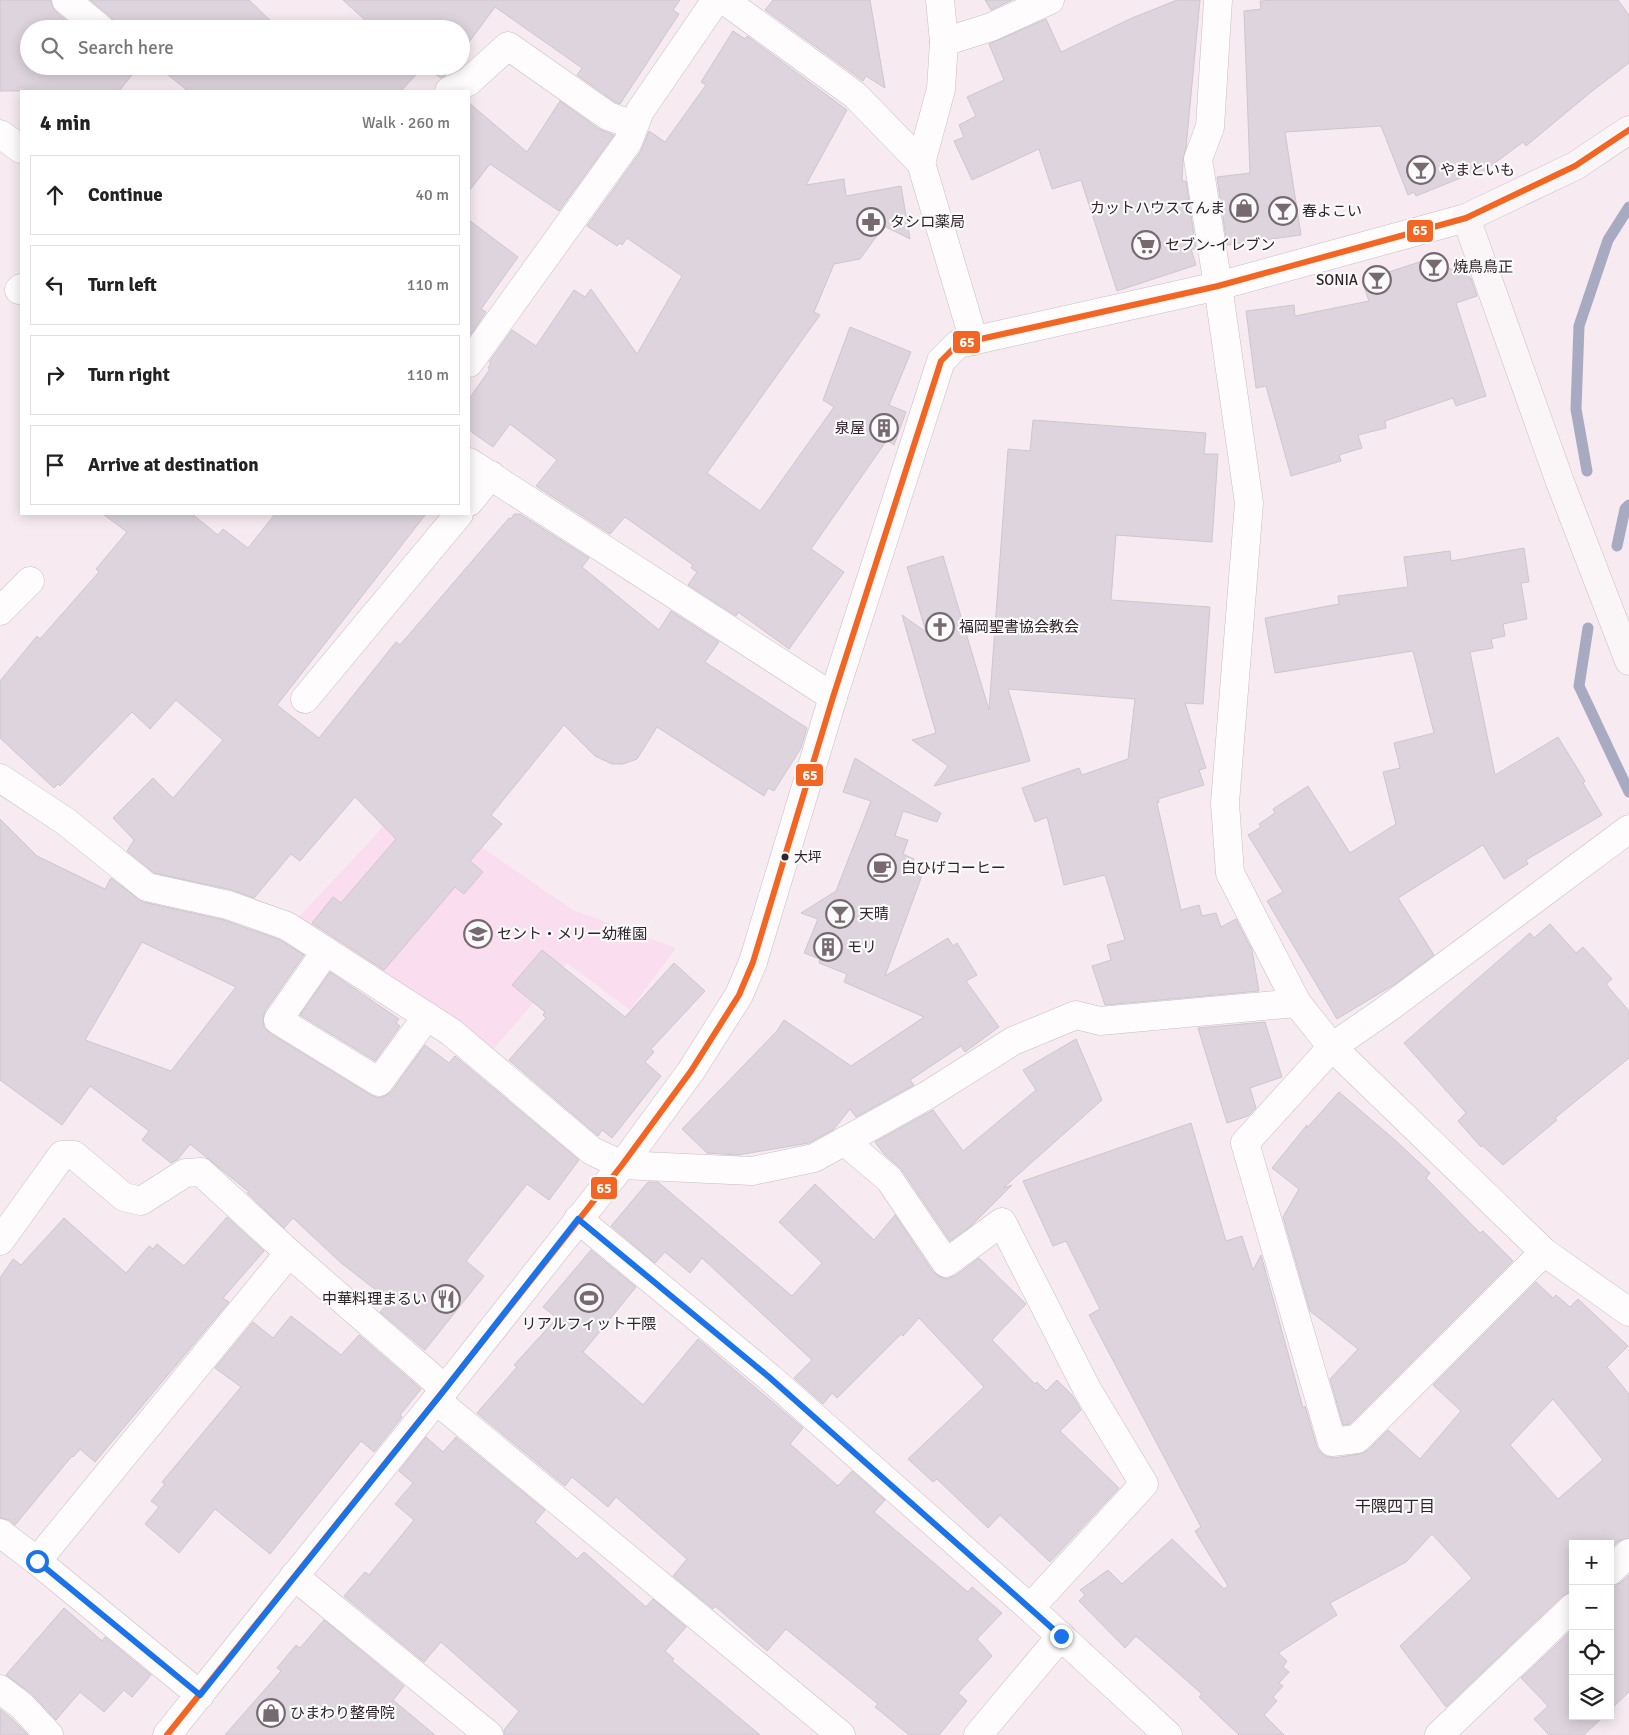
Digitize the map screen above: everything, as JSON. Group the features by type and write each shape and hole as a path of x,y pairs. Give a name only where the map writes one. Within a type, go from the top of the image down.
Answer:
{"street":[{"path":"66,0 90,20"},
{"path":"470,362 628,142 640,111 716,0"},
{"path":"724,0 856,95 921,163 974,341"},
{"path":"921,163 941,89 944,42 940,0"},
{"path":"944,42 992,28 1050,0"},
{"path":"1218,0 1210,127 1198,159 1250,503 1225,803 1230,873 1298,1003 1332,1047 1544,1252 1629,1312"},
{"path":"451,90 468,82 508,46 608,116 634,125"},
{"path":"167,1735 441,1395 622,1165 691,1071 739,995 753,962 833,698 941,361 958,344 1218,286 1466,218 1575,166 1629,130"},
{"path":"0,134 20,149"},
{"path":"1466,218 1560,482 1629,662"},
{"path":"470,499 480,469 833,698"},
{"path":"304,699 458,515"},
{"path":"0,611 30,581"},
{"path":"0,778 65,821 147,887 228,904 287,926 451,1032 592,1151 622,1165 752,1171 814,1158 926,1096 1013,1041 1076,1015 1100,1021 1298,1003"},
{"path":"1544,1252 1357,1439 1332,1442 1245,1143 1332,1047 1387,1009 1629,829"},
{"path":"326,951 278,1020 379,1082 427,1016"},
{"path":"844,1141 889,1179 946,1263 1002,1222 1088,1391 1144,1484 1030,1608"},
{"path":"0,1241 62,1155 74,1155 124,1197 141,1201 185,1173 201,1172 441,1395 841,1735"},
{"path":"578,1219 769,1377 1030,1608 1168,1735"},
{"path":"37,1561 289,1253"},
{"path":"0,1533 37,1561 200,1695"},
{"path":"1614,1567 1629,1553"},
{"path":"294,1576 489,1735"},
{"path":"1439,1735 1569,1611"},
{"path":"978,1735 1061,1636"},
{"path":"0,1689 22,1706 48,1735"}],"shaded area":[{"name":"セント・メリー幼稚園","path":"408,797 573,910 676,948 630,1010 567,963 493,1050 296,920 372,839"}],"building":[{"path":"0,0 51,0 56,12 65,20 20,20 20,75 132,75 120,90 0,91"},
{"path":"90,0 249,0 270,20 113,20"},
{"path":"343,0 680,0 673,10 679,14 620,104 577,75 582,68 495,7 470,41 470,20 365,20"},
{"path":"773,0 870,0 885,88 866,76 863,81 765,10"},
{"path":"985,0 1012,0 991,10"},
{"path":"1177,0 1200,0 1182,181 1186,181 1196,249 1191,249 1196,265 1117,291 1081,180 1052,189 1039,149 972,180 954,141 964,137 959,125 976,116 967,97 1004,80 989,44 1046,19 1061,52 1132,18"},
{"path":"1618,0 1629,15 1629,63 1526,146 1523,142 1480,174 1478,171 1416,196 1414,192 1408,195 1381,126 1285,132 1301,235 1227,245 1217,177 1250,173 1244,11 1261,9 1260,1"},
{"path":"733,31 745,39 747,36 847,110 806,185 844,179 846,196 901,186 910,239 884,226 860,259 834,264 814,312 820,315 707,473 760,511 834,407 823,400 850,327 911,352 889,405 906,412 894,445 887,440 811,549 844,572 789,649 738,612 736,616 688,585 697,572 691,568 693,565 625,517 610,534 536,486 557,460 510,424 493,447 470,431 470,398 490,369 488,368 491,363 489,362 512,330 536,346 574,290 585,297 591,289 637,354 682,276 627,238 622,245 620,243 617,246 587,226 641,151 649,131 665,142 706,85 701,82"},
{"path":"168,75 416,75 402,90 187,90"},
{"path":"560,101 599,129 614,135 559,211 490,164 470,190 470,104 527,152"},
{"path":"470,221 518,257 481,309 486,312 470,336"},
{"path":"1428,259 1471,278 1477,296 1456,303 1486,396 1456,406 1453,398 1385,421 1386,428 1358,435 1362,448 1339,455 1341,461 1291,476 1266,386 1256,388 1246,311 1294,305 1295,316 1369,301 1362,281"},
{"path":"1033,420 1206,433 1204,454 1218,454 1212,542 1116,535 1111,600 1210,607 1203,704 1185,703 1206,768 1199,770 1204,785 1158,799 1159,802 1157,803 1181,910 1199,905 1202,916 1216,913 1221,927 1236,919 1252,950 1259,991 1105,1005 1092,966 1111,960 1107,945 1125,940 1105,875 1064,885 1047,817 1035,822 1022,788 1079,768 1082,775 1128,759 1135,699 1008,689 1030,761 934,786 948,766 912,740 936,733 902,615 926,632 907,567 943,556 989,710 1008,449 1030,451"},
{"path":"514,514 520,514 589,558 582,567 659,630 671,611 719,642 705,662 807,728 801,748 774,791 768,788 764,796 657,727 637,759 623,764 612,764 595,756 564,725 491,815 502,824 470,861 483,872 464,894 455,887 384,970 312,923 333,897 341,903 396,839 355,797 300,861 291,854 254,898 232,890 154,873 127,851 134,840 113,818 153,778 173,798 223,740 176,700 150,729 132,712 60,786 58,784 54,788 0,738 0,681 37,636 40,639 99,572 96,569 127,532 104,515 193,515 218,535 223,529 248,548 274,515 425,515 277,705 319,738 396,642 400,645 509,518 511,519"},
{"path":"1524,548 1529,582 1521,583 1527,619 1503,624 1505,636 1491,639 1493,648 1470,652 1495,775 1558,737 1585,781 1583,783 1602,815 1526,860 1528,864 1504,879 1483,845 1398,898 1434,955 1395,984 1337,1019 1267,901 1283,892 1248,835 1261,827 1259,824 1275,813 1273,809 1308,786 1350,853 1396,824 1383,772 1400,768 1394,743 1434,733 1413,651 1275,673 1265,618 1339,604 1338,596 1408,587 1404,557 1450,551 1451,561"},
{"path":"855,758 941,813 937,822 903,811 895,836 908,840 903,854 914,859 912,866 924,870 885,976 948,938 953,946 957,943 977,975 966,981 999,1027 965,1052 961,1046 910,1080 914,1085 856,1117 850,1109 833,1130 809,1143 738,1155 707,1153 682,1129 777,1031 784,1020 851,1066 924,1017 844,982 847,974 819,963 820,959 804,953 818,919 801,913 836,891 871,801 843,792"},
{"path":"0,819 37,856 105,889 111,878 143,902 224,920 280,940 304,955 265,1011 263,1018 264,1027 270,1033 371,1095 379,1098 391,1092 425,1045 449,1063 455,1056 579,1160 549,1200 527,1184 466,1261 484,1276 425,1350 380,1312 390,1301 340,1262 293,1218 284,1228 247,1193 249,1192 190,1144 178,1159 171,1163 142,1140 149,1131 90,1086 62,1125 0,1080","holes":["142,942 236,987 171,1071 85,1040"]},
{"path":"1550,924 1576,953 1583,947 1612,979 1606,984 1629,1011 1629,1058 1555,1118 1557,1120 1503,1165 1482,1145 1481,1147 1458,1121 1466,1113 1404,1043 1530,933 1534,938"},
{"path":"542,950 625,1017 674,963 705,991 651,1049 654,1052 645,1062 661,1076 612,1138 602,1130 598,1136 509,1060 546,1018 543,1015 545,1012 512,985"},
{"path":"330,972 399,1019 396,1023 400,1026 375,1061 300,1015"},
{"path":"1265,1022 1282,1077 1250,1088 1256,1108 1248,1116 1227,1123 1198,1028"},
{"path":"1076,1039 1102,1100 1003,1188 1012,1185 971,1226 950,1241 902,1170 884,1154 875,1142 933,1110 963,1151 1036,1090 1023,1070"},
{"path":"1339,1092 1430,1173 1426,1178 1480,1233 1483,1231 1513,1261 1350,1424 1343,1425 1330,1379 1358,1349 1310,1311 1283,1217 1299,1189 1272,1168 1307,1125 1307,1128"},
{"path":"1191,1123 1226,1241 1242,1236 1253,1270 1261,1255 1303,1408 1305,1406 1317,1447 1326,1456 1334,1458 1359,1454 1368,1450 1388,1430 1420,1459 1461,1411 1433,1385 1536,1282 1553,1298 1556,1295 1570,1307 1578,1299 1628,1346 1607,1367 1629,1394 1629,1538 1619,1541 1614,1545 1614,1540 1569,1540 1569,1593 1562,1596 1446,1707 1400,1646 1472,1578 1432,1534 1406,1562 1330,1603 1337,1615 1278,1653 1287,1661 1283,1667 1289,1672 1279,1683 1283,1686 1273,1697 1277,1701 1264,1715 1284,1735 1239,1735 1199,1697 1202,1694 1136,1636 1125,1648 1079,1601 1085,1595 1080,1590 1108,1570 1122,1584 1172,1539 1224,1589 1228,1586 1195,1531 1201,1527 1089,1315 1100,1309 1066,1241 1053,1246 1023,1181","holes":["1553,1399 1603,1460 1558,1499 1510,1445"]},
{"path":"648,1182 658,1182 792,1296 822,1263 779,1222 815,1184 874,1240 895,1215 933,1272 940,1277 947,1279 955,1276 979,1258 1026,1304 992,1340 1035,1384 1037,1382 1046,1391 1057,1380 1072,1395 1081,1410 1060,1431 1119,1488 1050,1562 1000,1515 988,1528 937,1479 933,1482 908,1459 984,1387 919,1318 903,1336 901,1334 837,1398 832,1393 823,1404 794,1378 812,1360 702,1258 690,1273 665,1252 655,1263 611,1226"},
{"path":"227,1217 264,1251 223,1298 229,1302 95,1462 80,1449 72,1456 15,1525 9,1520 0,1518 0,1278 13,1259 21,1265 64,1218 126,1273 149,1246 153,1249 157,1244 184,1266"},
{"path":"591,1250 636,1287 583,1352 643,1405 698,1339 803,1428 790,1444 838,1486 852,1471 885,1500 874,1512 968,1592 972,1587 1002,1613 977,1639 992,1656 958,1693 967,1701 939,1735 909,1735 875,1707 878,1704 786,1629 767,1651 715,1606 713,1609 673,1576 687,1559 616,1497 608,1507 572,1477 565,1486 477,1413 517,1367 514,1365 557,1318 543,1307"},
{"path":"291,1316 341,1355 359,1335 421,1389 400,1415 402,1417 374,1452 361,1441 270,1554 215,1509 179,1553 145,1524 159,1507 151,1501 165,1484 162,1482 241,1387 215,1368 253,1322 273,1338"},
{"path":"426,1437 443,1452 456,1437 545,1510 535,1522 577,1559 584,1552 646,1607 653,1599 686,1627 665,1651 674,1659 672,1661 760,1735 504,1735 504,1730 519,1711 441,1642 424,1662 344,1596 365,1572 369,1575 414,1520 395,1504 413,1483 399,1471"},
{"path":"1629,1575 1629,1692 1614,1706 1614,1585 1620,1583"},
{"path":"64,1608 102,1641 105,1637 151,1675 132,1697 124,1690 104,1712 80,1692 56,1720 32,1694 6,1675"},
{"path":"324,1620 404,1686 393,1700 435,1735 225,1735 281,1671 277,1668 296,1645 300,1648"},
{"path":"1569,1633 1569,1720 1600,1720 1584,1735 1549,1735 1534,1719 1548,1706 1521,1678"},
{"path":"0,1709 11,1718 28,1735 0,1735"}],"waterway":[{"path":"1587,471 1576,409 1579,326 1608,240 1629,207"},
{"path":"1617,546 1625,509 1629,505"},
{"path":"1588,628 1579,686 1629,792"}],"transit line":[{"name":"65","path":"167,1735 622,1165 691,1071 739,995 753,962 833,697 941,361 958,344 1218,286 1466,218 1575,166 1629,130"}],"place":[{"name":"やまといも","path":"1421,170"},
{"name":"カットハウスてんま","path":"1244,208"},
{"name":"春よこい","path":"1283,211"},
{"name":"タシロ薬局","path":"871,222"},
{"name":"セブン-イレブン","path":"1146,245"},
{"name":"焼鳥鳥正","path":"1434,267"},
{"name":"SONIA","path":"1377,280"},
{"name":"泉屋","path":"884,428"},
{"name":"福岡聖書協会教会","path":"940,627"},
{"name":"大坪","path":"785,857"},
{"name":"白ひげコーヒー","path":"882,868"},
{"name":"天晴","path":"840,914"},
{"name":"セント・メリー幼稚園","path":"478,934"},
{"name":"モリ","path":"828,947"},
{"name":"リアルフィット干隈","path":"589,1298"},
{"name":"中華料理まるい","path":"446,1299"},
{"name":"ひまわり整骨院","path":"271,1713"}],"district":[{"name":"干隈四丁目","path":"1395,1506"}],"route":[{"path":"37,1561 200,1695 445,1389 578,1219 769,1377 1061,1636"}]}
